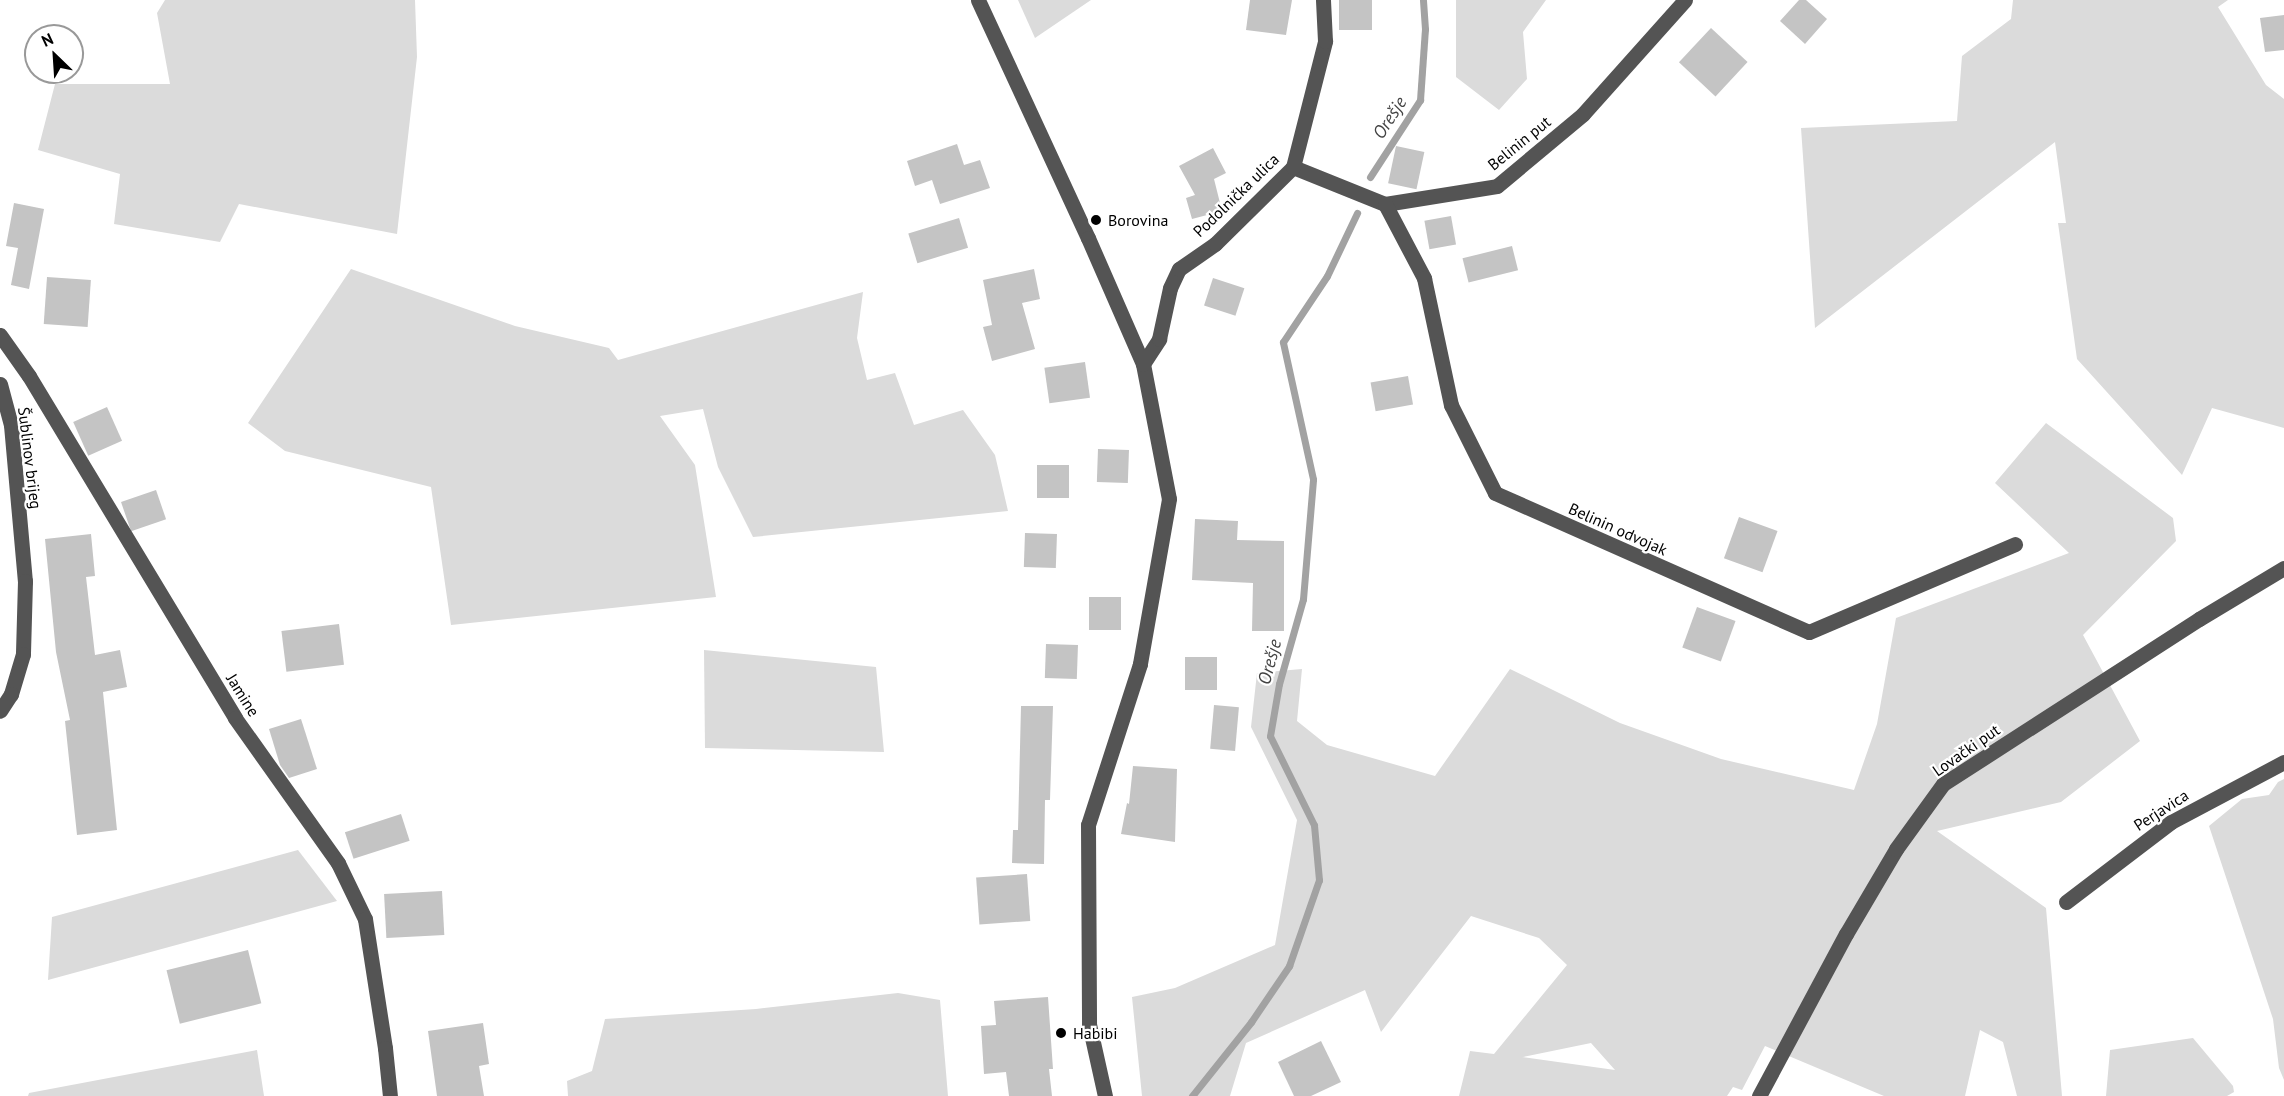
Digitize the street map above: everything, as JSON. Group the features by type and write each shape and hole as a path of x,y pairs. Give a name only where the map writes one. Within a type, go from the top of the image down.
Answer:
{"street":[{"path":"978,0 1143,364 1169,499 1140,664 1088,825 1089,1024 1106,1096"},
{"name":"Podolnička ulica","path":"1143,364 1158,339 1170,288 1179,269 1215,244 1293,167 1325,41 1323,0"},
{"name":"Belinin put","path":"1385,204 1497,186 1584,114 1685,0"},
{"path":"1293,167 1385,204"},
{"name":"Belinin odvojak","path":"1385,204 1424,278 1451,405 1495,493 1809,632 2015,544"},
{"name":"Jamine","path":"0,335 29,376 235,718 338,863 365,919 390,1096"},
{"name":"Šublinov brijeg","path":"0,384 11,425 25,581 23,654 11,694 0,711"},
{"name":"Lovački put","path":"1759,1096 1846,934 1896,849 1943,784 2199,619 2284,568"},
{"name":"Perjavica","path":"2066,902 2170,822 2284,762"}],"shaded area":[{"path":"165,0 415,0 417,57 397,234 239,204 220,242 114,224 120,174 38,150 55,84 170,84 157,13"},
{"path":"1018,0 1091,0 1035,38"},
{"path":"1456,0 1546,0 1523,32 1527,79 1499,110 1456,77"},
{"path":"2013,0 2228,0 2218,7 2266,85 2284,99 2284,428 2212,408 2182,475 2077,359 2058,223 2066,223 2055,142 1815,328 1801,128 1957,121 1962,56 2011,19"},
{"path":"351,269 515,326 609,348 618,360 863,292 857,338 867,380 895,373 914,425 963,410 995,455 1008,511 753,537 718,467 703,409 660,416 695,465 716,597 451,625 431,487 285,451 248,423"},
{"path":"2046,423 2173,518 2176,541 2083,635 2140,741 2061,802 1937,831 2046,908 2062,1096 2017,1096 2003,1042 1980,1030 1965,1096 1884,1096 1765,1046 1742,1090 1733,1087 1727,1096 1459,1096 1470,1051 1494,1054 1567,965 1539,938 1471,916 1381,1032 1365,990 1246,1043 1230,1096 1142,1096 1132,997 1175,988 1275,945 1297,820 1251,727 1257,673 1302,669 1297,721 1327,745 1435,776 1510,669 1620,723 1721,759 1854,790 1877,724 1896,618 2069,553 1995,483","holes":["1591,1043 1615,1070 1522,1057"]},
{"path":"704,650 876,667 884,752 705,748"},
{"path":"2284,779 2284,1080 2279,1068 2273,1019 2209,826 2242,799 2269,795 2278,782"},
{"path":"298,850 337,901 48,980 52,917"},
{"path":"898,993 940,1000 948,1096 568,1096 567,1081 592,1071 605,1019 756,1009"},
{"path":"2193,1038 2233,1086 2234,1092 2227,1096 2106,1096 2110,1050"},
{"path":"257,1050 264,1096 28,1096 29,1093"}],"building":[{"path":"1250,0 1292,0 1286,35 1246,30"},
{"path":"1339,0 1372,0 1372,30 1339,30"},
{"path":"1799,0 1806,0 1827,19 1805,44 1780,21"},
{"path":"2284,15 2284,50 2265,52 2260,18"},
{"path":"1711,28 1748,62 1716,96 1679,62"},
{"path":"957,144 964,165 980,160 990,188 940,204 932,180 915,186 907,161"},
{"path":"1396,146 1424,152 1416,189 1388,183"},
{"path":"1213,148 1226,173 1214,179 1222,211 1192,219 1186,198 1195,195 1179,166"},
{"path":"14,203 44,209 29,289 11,285 18,248 6,246"},
{"path":"1451,216 1456,245 1429,249 1424,221"},
{"path":"959,218 968,248 917,263 908,233"},
{"path":"1512,246 1518,270 1469,283 1463,258"},
{"path":"1034,269 1040,299 1022,303 1035,349 992,361 983,327 992,325 983,280"},
{"path":"47,277 91,280 88,327 44,324"},
{"path":"1213,278 1244,288 1235,316 1204,306"},
{"path":"1085,362 1090,398 1049,403 1044,368"},
{"path":"1408,376 1413,405 1376,411 1371,383"},
{"path":"107,407 122,441 88,456 73,422"},
{"path":"1098,449 1129,450 1128,483 1097,482"},
{"path":"1037,465 1069,465 1069,498 1037,498"},
{"path":"156,490 166,519 131,531 121,502"},
{"path":"1739,517 1778,531 1762,572 1724,558"},
{"path":"1195,519 1238,521 1237,540 1284,541 1284,631 1252,631 1253,583 1192,580"},
{"path":"1025,533 1057,534 1056,568 1024,567"},
{"path":"91,534 95,576 86,577 95,655 120,650 127,687 103,692 117,830 77,835 65,721 70,720 56,652 45,539"},
{"path":"1089,597 1121,597 1121,630 1089,630"},
{"path":"1697,607 1736,621 1721,661 1682,647"},
{"path":"339,624 344,665 286,672 281,631"},
{"path":"1046,644 1078,645 1077,679 1045,678"},
{"path":"1185,657 1217,657 1217,690 1185,690"},
{"path":"1214,705 1239,707 1235,751 1210,749"},
{"path":"1021,706 1053,706 1050,800 1045,800 1044,864 1012,863 1013,830 1018,830"},
{"path":"301,719 317,769 289,778 280,765 269,729"},
{"path":"1133,766 1177,769 1175,842 1121,834 1127,803 1129,804"},
{"path":"401,814 410,841 354,859 345,832"},
{"path":"1027,874 1030,921 979,924 976,878"},
{"path":"442,891 444,935 386,938 384,894"},
{"path":"248,950 261,1003 180,1024 166,970"},
{"path":"1048,997 1053,1069 1049,1069 1052,1096 1009,1096 1006,1072 984,1074 981,1026 996,1025 994,1001"},
{"path":"483,1023 489,1064 479,1066 484,1096 437,1096 428,1031"},
{"path":"1321,1041 1341,1082 1311,1096 1294,1096 1278,1062"}],"waterway":[{"name":"Orešje","path":"1370,177 1420,100 1425,29 1423,0"},
{"name":"Orešje","path":"1192,1096 1251,1022 1289,966 1319,880 1314,825 1270,736 1279,684 1303,599 1313,479 1283,342 1327,276 1357,213"}],"place":[{"name":"Borovina","path":"1096,220"},
{"name":"Habibi","path":"1061,1033"}]}
